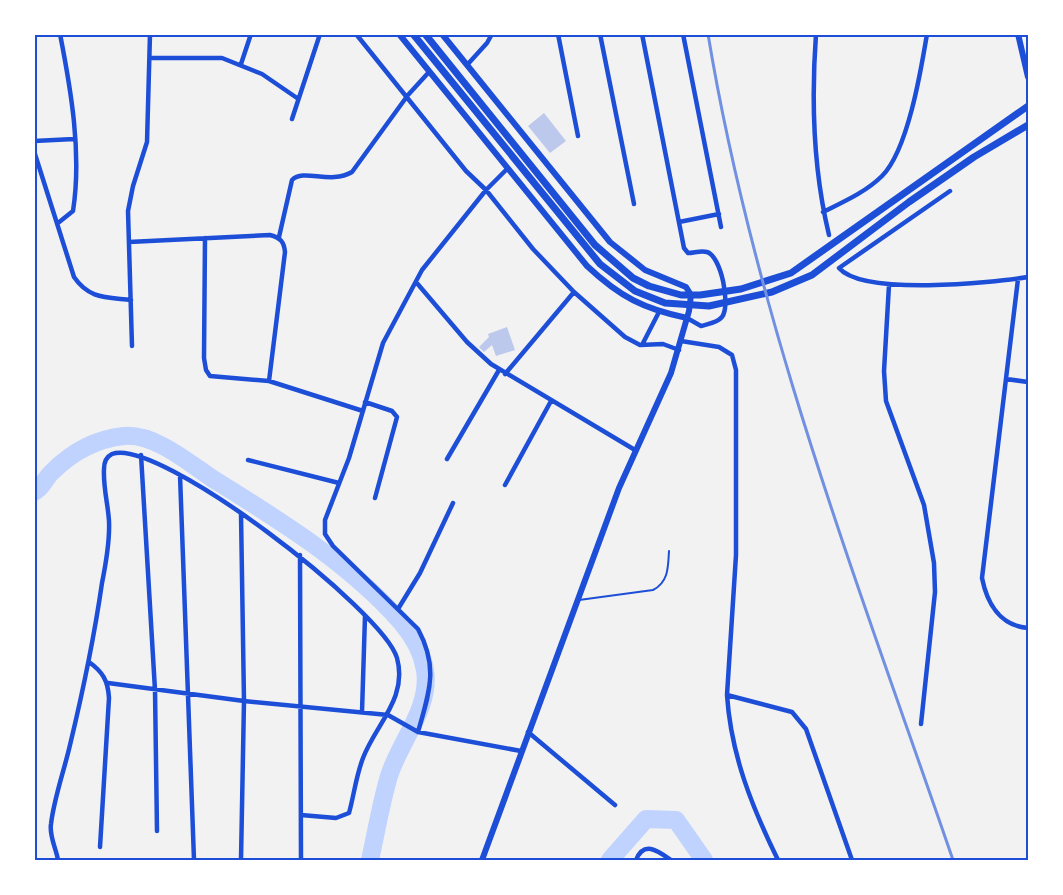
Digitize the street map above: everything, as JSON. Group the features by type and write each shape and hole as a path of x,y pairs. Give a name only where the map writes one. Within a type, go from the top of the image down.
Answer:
{"highway":[{"path":"413,34 586,248 611,274 635,291 665,303 678,305 727,304 801,281 974,157 1029,125"},
{"path":"425,34 595,245 616,265 649,286 666,292 700,296 760,284 806,265 1029,106"}],"main road":[{"path":"399,34 587,266 623,296 659,312 687,318"},
{"path":"442,34 610,242 645,270 686,287 691,295 679,350 635,450 577,600 482,861"},
{"path":"1018,34 1029,76"}],"street":[{"path":"58,224 73,211 74,139 60,34"},
{"path":"132,346 128,211 133,186 147,142 150,34"},
{"path":"241,64 251,34"},
{"path":"292,119 297,98 320,34"},
{"path":"356,34 408,95 466,171 486,190 533,249 574,292 625,337 642,345 663,344 679,350"},
{"path":"467,65 488,43 492,34"},
{"path":"558,34 578,136"},
{"path":"600,34 634,204"},
{"path":"642,34 685,251 692,253 706,251 715,258 726,302 723,316 717,322 701,326 687,318"},
{"path":"683,34 721,227"},
{"path":"816,34 813,116 815,155 823,213 829,235"},
{"path":"823,213 857,195 884,175 898,148 910,115 927,34"},
{"path":"151,58 222,58 241,64 297,98"},
{"path":"279,237 292,180 302,174 342,178 352,172 408,95 429,72"},
{"path":"34,141 74,139"},
{"path":"34,151 74,277 83,290 98,296 131,300"},
{"path":"416,731 429,694 431,660 418,629 333,546 325,534 325,520 363,411 383,343 422,270 486,190 507,169"},
{"path":"950,191 839,268 847,276 889,285 1029,277"},
{"path":"679,222 719,214"},
{"path":"129,242 270,235 279,237 284,243 285,252 269,381"},
{"path":"205,238 206,370 217,377 269,381 363,411"},
{"path":"1018,279 982,578 986,596 996,613 1009,622 1029,628"},
{"path":"416,282 466,342 499,370 635,450"},
{"path":"889,285 884,371 886,401 924,505 934,563 935,592 921,724"},
{"path":"505,374 574,292"},
{"path":"642,345 659,312"},
{"path":"681,341 719,347 732,355 736,370 736,555 727,695 729,725 736,759 746,789 778,861"},
{"path":"447,459 499,370"},
{"path":"1006,379 1029,382"},
{"path":"505,485 551,401"},
{"path":"365,402 392,411 397,417 375,498"},
{"path":"58,861 51,823 90,662 107,552 109,523 105,460 111,454 124,452 141,455 180,475 241,514 300,555 387,637 397,658 400,679 396,697 388,715 372,737 363,758 349,813 336,818 301,815"},
{"path":"141,455 155,690 157,831"},
{"path":"248,460 339,483"},
{"path":"180,475 194,861"},
{"path":"398,609 420,573 453,503"},
{"path":"241,514 244,701 242,861"},
{"path":"300,555 301,861"},
{"path":"362,712 365,615"},
{"path":"90,662 108,683 100,847"},
{"path":"108,683 188,695 388,715 416,731 521,751"},
{"path":"727,695 792,712 806,729 852,861"},
{"path":"528,732 615,805"},
{"path":"636,861 639,853 645,848 653,848 671,861"}],"lane":[{"path":"577,600 653,590 665,580 669,551"}],"building":[{"path":"544,113 566,141 550,153 528,126"},
{"path":"507,327 515,350 496,356 492,345 484,352 479,347 489,337 488,334"}],"waterway":[{"path":"34,492 60,465 94,443 124,436 147,439 171,450 312,543 359,580 401,622 419,650 424,663 426,684 419,711 389,776 370,860"},
{"path":"610,860 646,819 676,820 704,860"}],"railway":[{"path":"708,34 728,140 753,245 782,349 847,555 953,860"}]}
